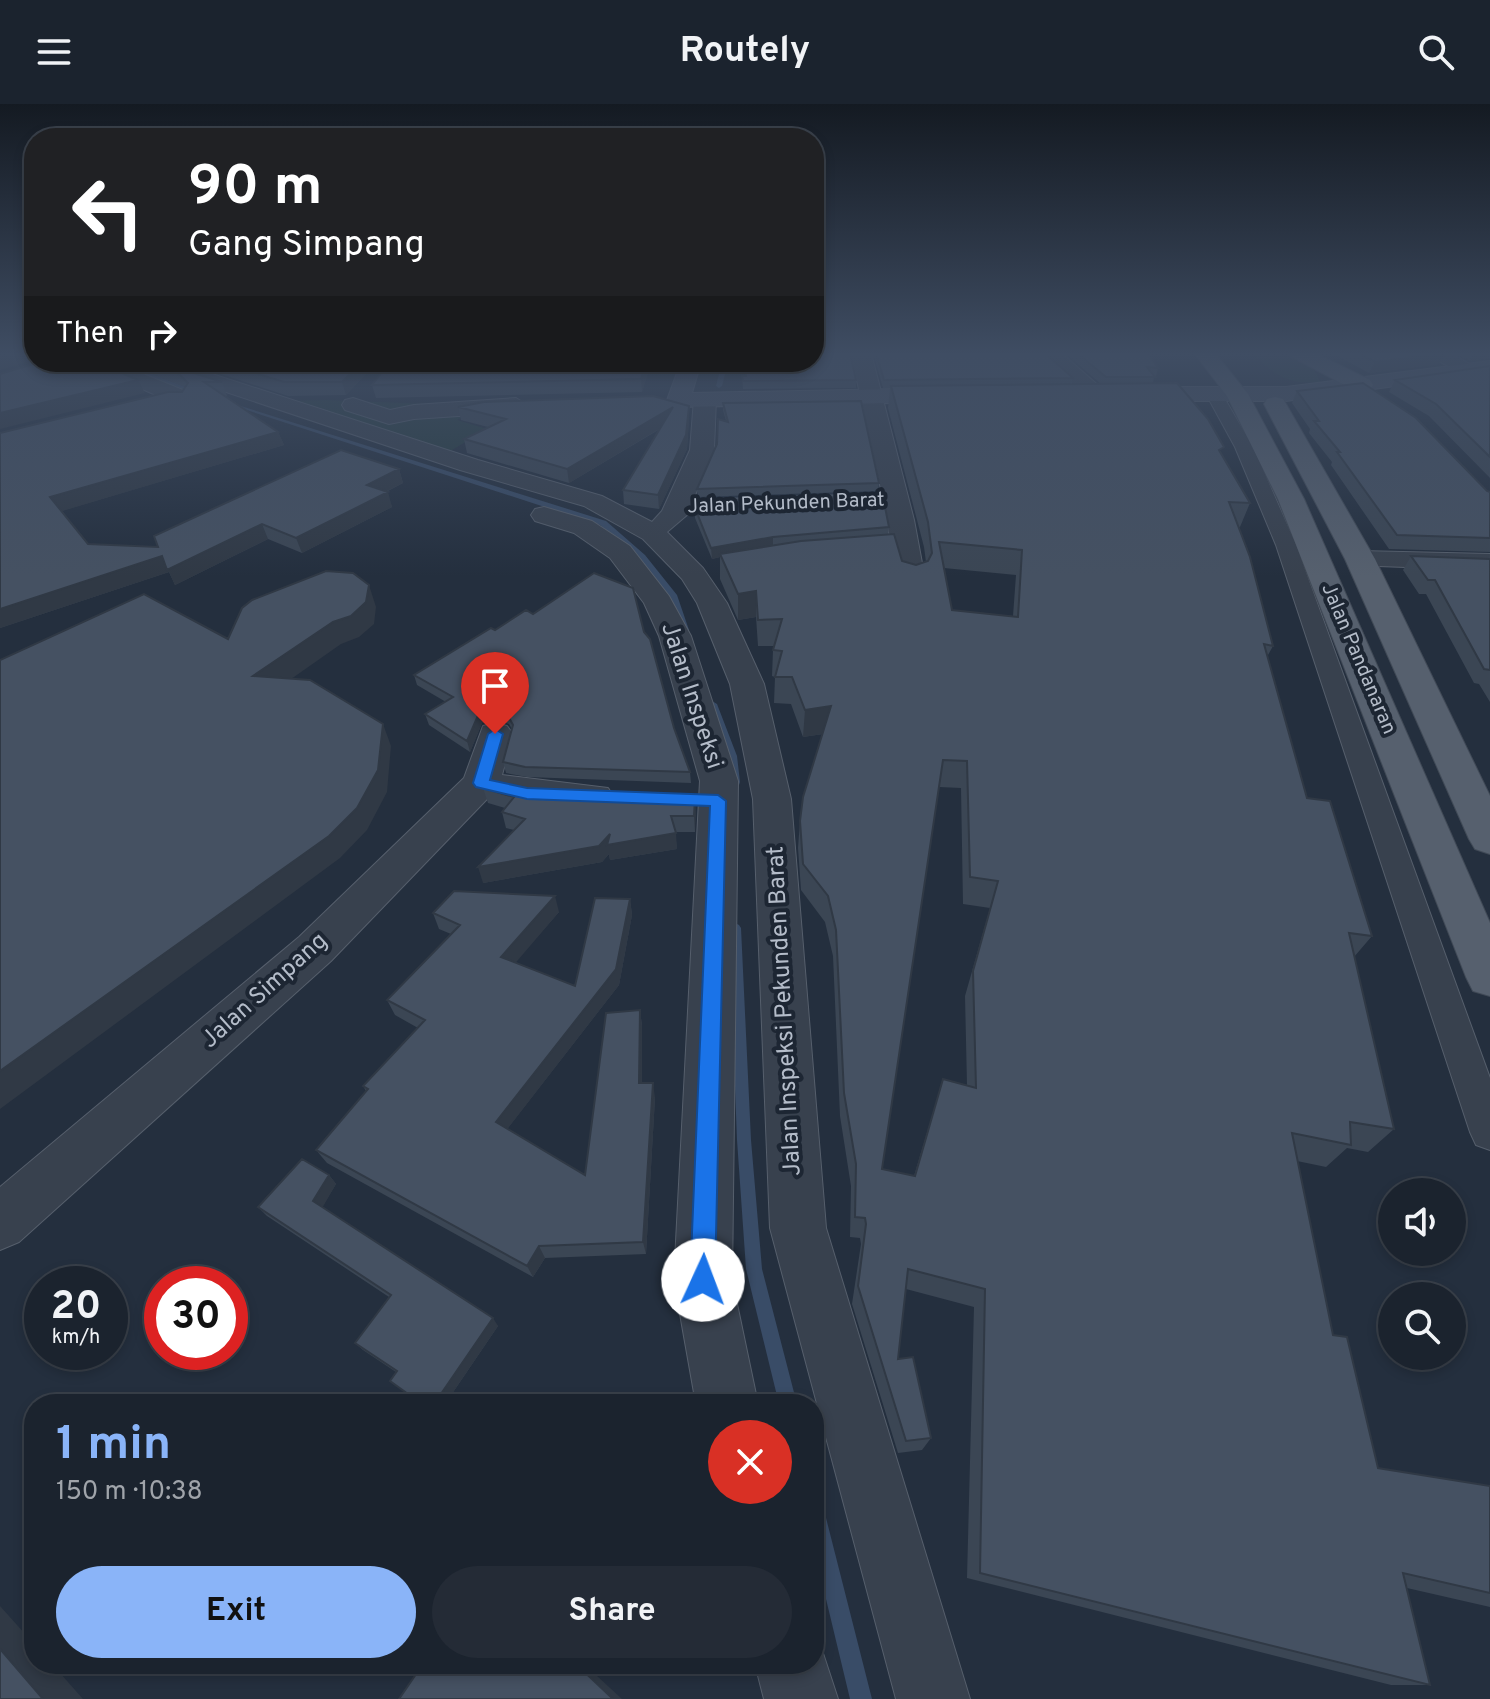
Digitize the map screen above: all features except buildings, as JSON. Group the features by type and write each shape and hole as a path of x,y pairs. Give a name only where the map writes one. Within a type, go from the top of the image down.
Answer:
{"main road":[{"name":"Jalan Pandanaran","path":"1259,427 1490,977"},
{"name":"Jalan Pandanaran","path":"1269,427 1360,559 1488,829"}],"street":[{"name":"Jalan Inspeksi Pekunden Barat","path":"326,427 345,437 457,472 665,520 706,570 712,603 747,684 735,800 798,1228 933,1699"},
{"path":"345,437 366,427"},
{"name":"Jalan Pekunden Barat","path":"665,520 702,450 703,427"},
{"name":"Jalan Pekunden Barat","path":"878,427 907,547 911,579"},
{"path":"1243,427 1244,447 1286,545 1490,1132"},
{"name":"Jalan Pekunden Barat","path":"665,520 896,501"},
{"name":"Jalan Inspeksi","path":"514,506 583,527 620,552 658,602 675,636 719,781 735,800 703,1280 725,1394"},
{"name":"Jalan Pekunden Barat","path":"874,547 907,547"},
{"path":"1360,559 1490,562"},
{"name":"Jalan Simpang","path":"0,1223 315,949 481,783 495,734"},
{"path":"481,783 527,793 633,799"},
{"path":"795,1674 801,1699"}],"green space":[{"path":"360,427 487,429 442,456"}],"waterway":[{"path":"306,427 603,523 642,557 674,597 685,630"},
{"path":"712,704 732,756 735,782"},
{"path":"735,928 744,1140 754,1269 785,1394"},
{"path":"824,1550 861,1699"}],"route":[{"path":"495,734 481,783 527,793 718,801 703,1280"}]}
